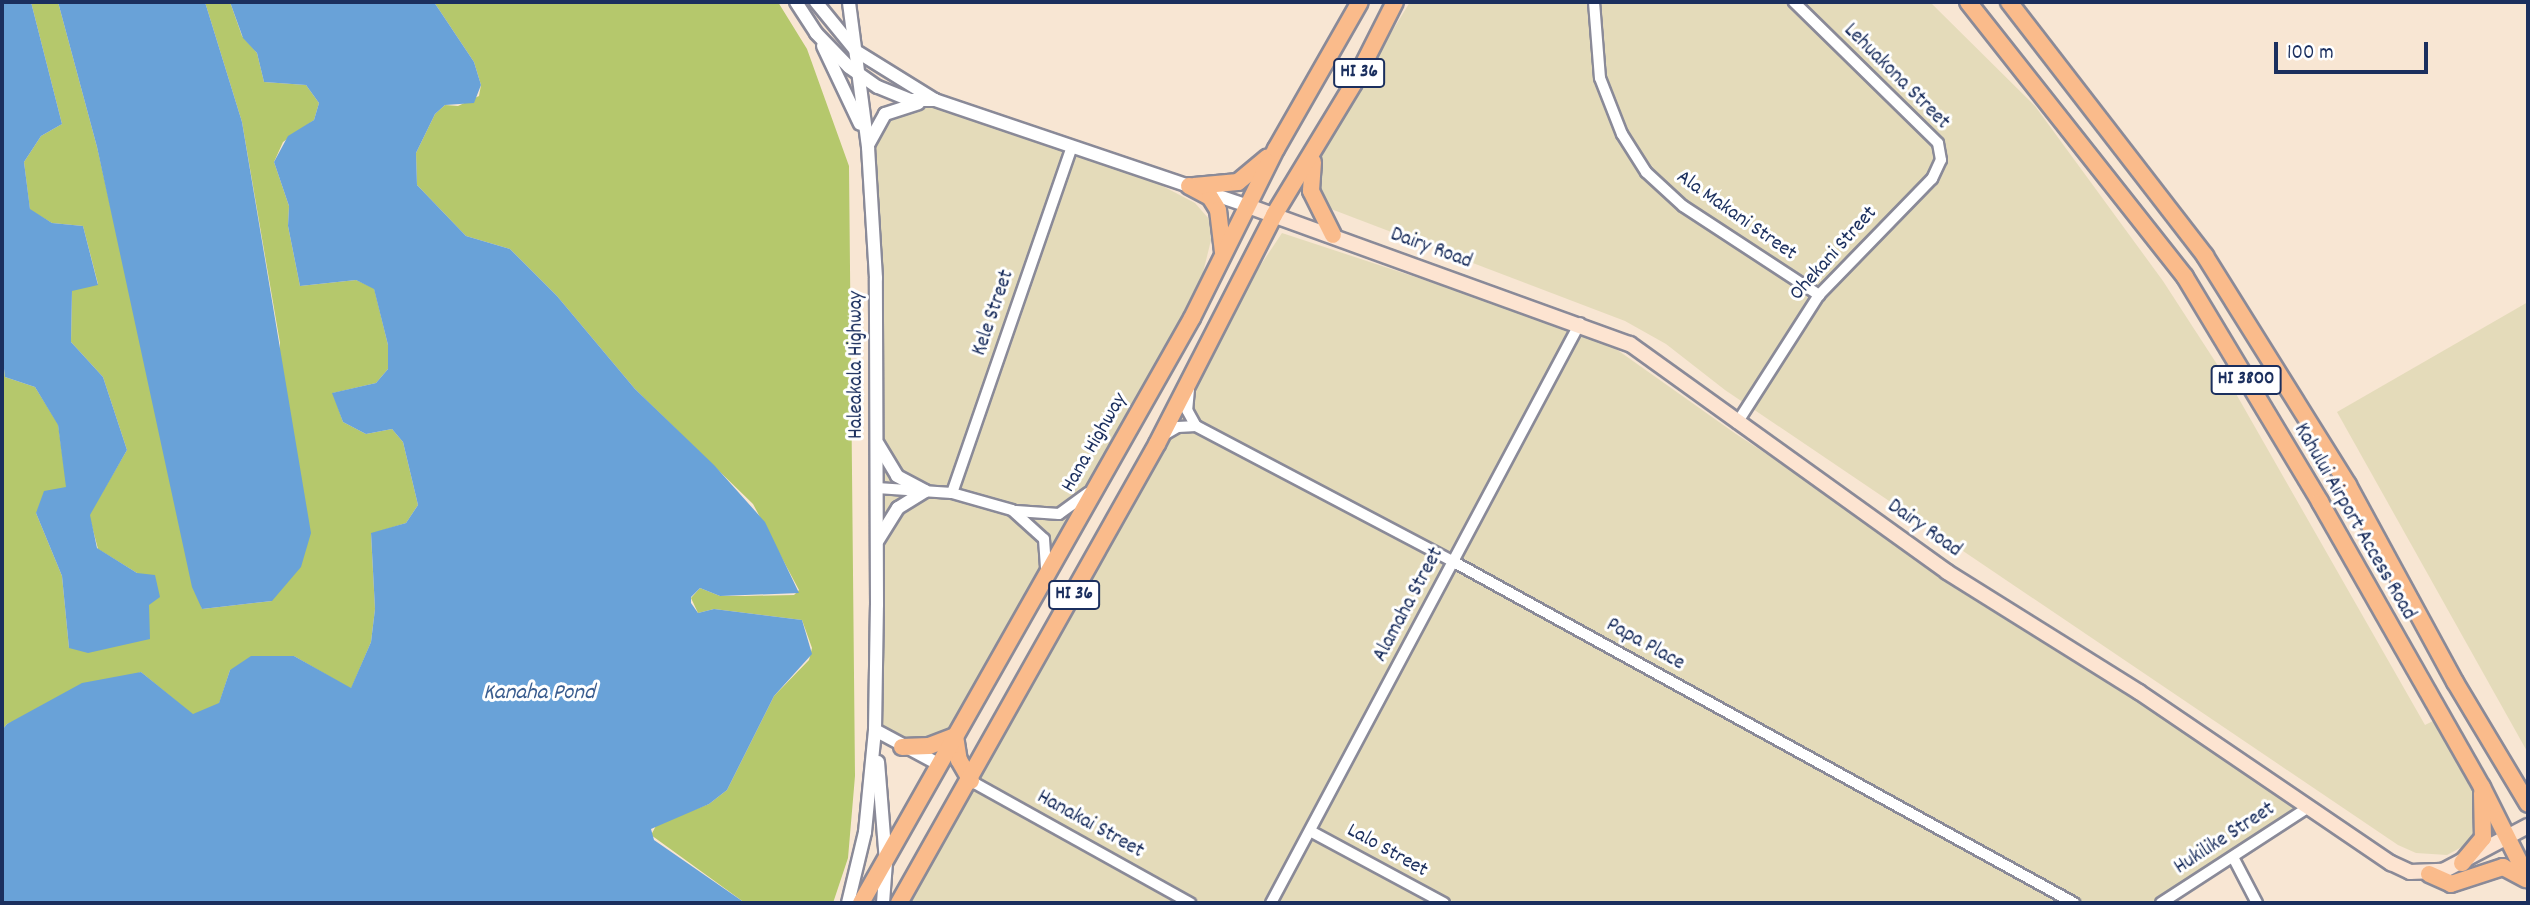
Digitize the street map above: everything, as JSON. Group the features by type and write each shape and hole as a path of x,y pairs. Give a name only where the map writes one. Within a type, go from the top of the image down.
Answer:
{"main road":[{"name":"Hana Highway","path":"861,903 1217,271 1276,149 1360,2"},
{"name":"HI 36","path":"899,903 971,781 1157,444 1274,215 1320,143 1395,2"},
{"name":"Kahului Airport Access Road","path":"1968,2 2185,277 2482,787 2528,881"},
{"name":"Kahului Airport Access Road","path":"2009,2 2205,256 2348,485 2455,681 2524,792 2528,804"},
{"path":"1320,143 1309,184 1333,235"},
{"path":"1189,186 1238,181 1255,172 1276,149"},
{"path":"1189,186 1210,197 1221,218 1224,248 1217,271"},
{"name":"Dairy Road","path":"1248,206 1580,323 1636,348 1737,424 1947,572 2139,692 2391,863 2430,874"},
{"path":"902,747 929,746 956,736 959,760 971,781"},
{"path":"940,765 971,781"},
{"path":"2462,863 2483,838 2482,787"},
{"path":"2430,874 2462,863 2528,826"},
{"path":"2430,874 2451,884 2493,868 2509,867 2528,881"}],"street":[{"path":"796,2 848,92 868,147"},
{"path":"806,2 830,36 848,36"},
{"path":"816,2 848,36"},
{"name":"Haleakala Highway","path":"848,903 865,832 875,730 877,543 876,278 868,147 856,51 848,36 849,2"},
{"name":"Ala Makani Street","path":"1594,2 1600,78 1622,134 1646,173 1682,206 1819,295"},
{"name":"Lehuakona Street","path":"1794,2 1938,143 1940,151"},
{"path":"816,33 860,75 910,100 935,100"},
{"path":"856,51 935,100 1248,206"},
{"path":"868,147 877,123 889,111 935,100"},
{"name":"Kele Street","path":"952,494 1072,146"},
{"name":"Ohekani Street","path":"1737,424 1819,295 1932,179 1941,160 1940,151"},
{"name":"Alamaha Street","path":"1271,903 1312,832 1580,323"},
{"path":"1157,444 1174,429 1196,426 1187,410 1189,385"},
{"name":"Papa Place","path":"1196,426 1454,562 2074,903"},
{"path":"876,439 897,476 925,491"},
{"path":"877,488 952,494 1012,510 1063,513 1096,484"},
{"path":"877,543 898,508 925,491"},
{"path":"1012,510 1044,539 1048,553 1044,577"},
{"path":"875,730 902,747 940,765"},
{"name":"Haleakala Highway","path":"875,730 886,862 883,903"},
{"name":"Hanakai Street","path":"971,781 1190,903"},
{"name":"Hukilike Street","path":"2161,903 2234,859 2309,807"},
{"name":"Lalo Street","path":"1312,832 1444,903"},
{"path":"2234,859 2257,903"}],"shaded area":[{"path":"1410,2 1930,2 2035,106 2163,281 2235,392 2425,725 2449,713 2508,822 2447,855 2416,853 2398,845 1725,390 1666,344 1625,321 1331,209 1316,190 1315,157"},
{"path":"935,100 1113,160 1195,203 1209,219 1211,240 1192,318 940,765 875,730 873,131 877,123"},
{"path":"1282,233 1582,332 1616,349 1736,434 2309,807 2161,903 899,903 1222,323"},
{"path":"2528,302 2528,753 2337,412"}],"green space":[{"path":"31,2 58,2 97,147 202,609 272,601 280,343 242,122 205,2 230,2 242,36 257,53 264,82 306,85 319,103 314,120 283,142 274,162 289,206 288,226 300,286 356,280 374,288 388,345 388,369 376,383 333,393 343,422 366,434 392,429 403,442 418,505 406,523 371,534 375,609 371,642 351,689 294,656 230,670 219,704 193,715 141,672 7,724 2,730 2,353 5,377 35,387 58,424 67,487 36,513 62,576 69,648 137,573 98,549 89,515 127,450 103,377 71,342 72,290 98,284 83,226 52,223 30,210 24,162 41,136 62,124"},
{"path":"434,2 778,2 807,49 849,166 855,776 848,858 833,903 745,903 651,835 657,824 709,804 727,790 774,696 809,660 812,648 802,620 714,609 698,613 691,598 700,588 720,596 794,595 799,590 753,504 635,389 557,296 510,249 466,236 417,185 416,153 435,114 445,105 458,106 479,96 481,85 474,62"}],"water":[{"path":"2,2 31,2 62,124 41,136 24,162 30,209 52,223 83,226 98,285 72,291 71,342 103,377 127,450 90,515 97,548 137,573 155,575 160,597 149,605 150,639 88,653 69,648 62,576 36,513 44,491 66,487 58,425 35,387 5,377 2,353"},
{"path":"58,2 205,2 242,122 311,533 301,567 272,601 202,609 192,587 97,147"},
{"name":"Kanaha Pond","path":"230,2 434,2 474,62 481,85 474,103 445,105 435,114 416,153 417,185 466,236 510,249 557,296 635,389 714,465 765,522 799,593 720,596 700,588 691,597 691,603 698,613 714,609 802,620 812,654 774,696 727,790 709,804 651,829 654,840 745,903 2,903 2,730 7,724 82,683 141,672 193,714 219,703 230,670 251,656 294,656 351,688 371,642 375,609 371,533 406,523 418,505 403,442 392,429 366,434 343,422 332,393 376,383 388,369 388,345 374,289 356,280 300,286 288,226 289,206 274,162 288,136 314,120 319,103 306,85 264,82 257,53 243,38"}]}
